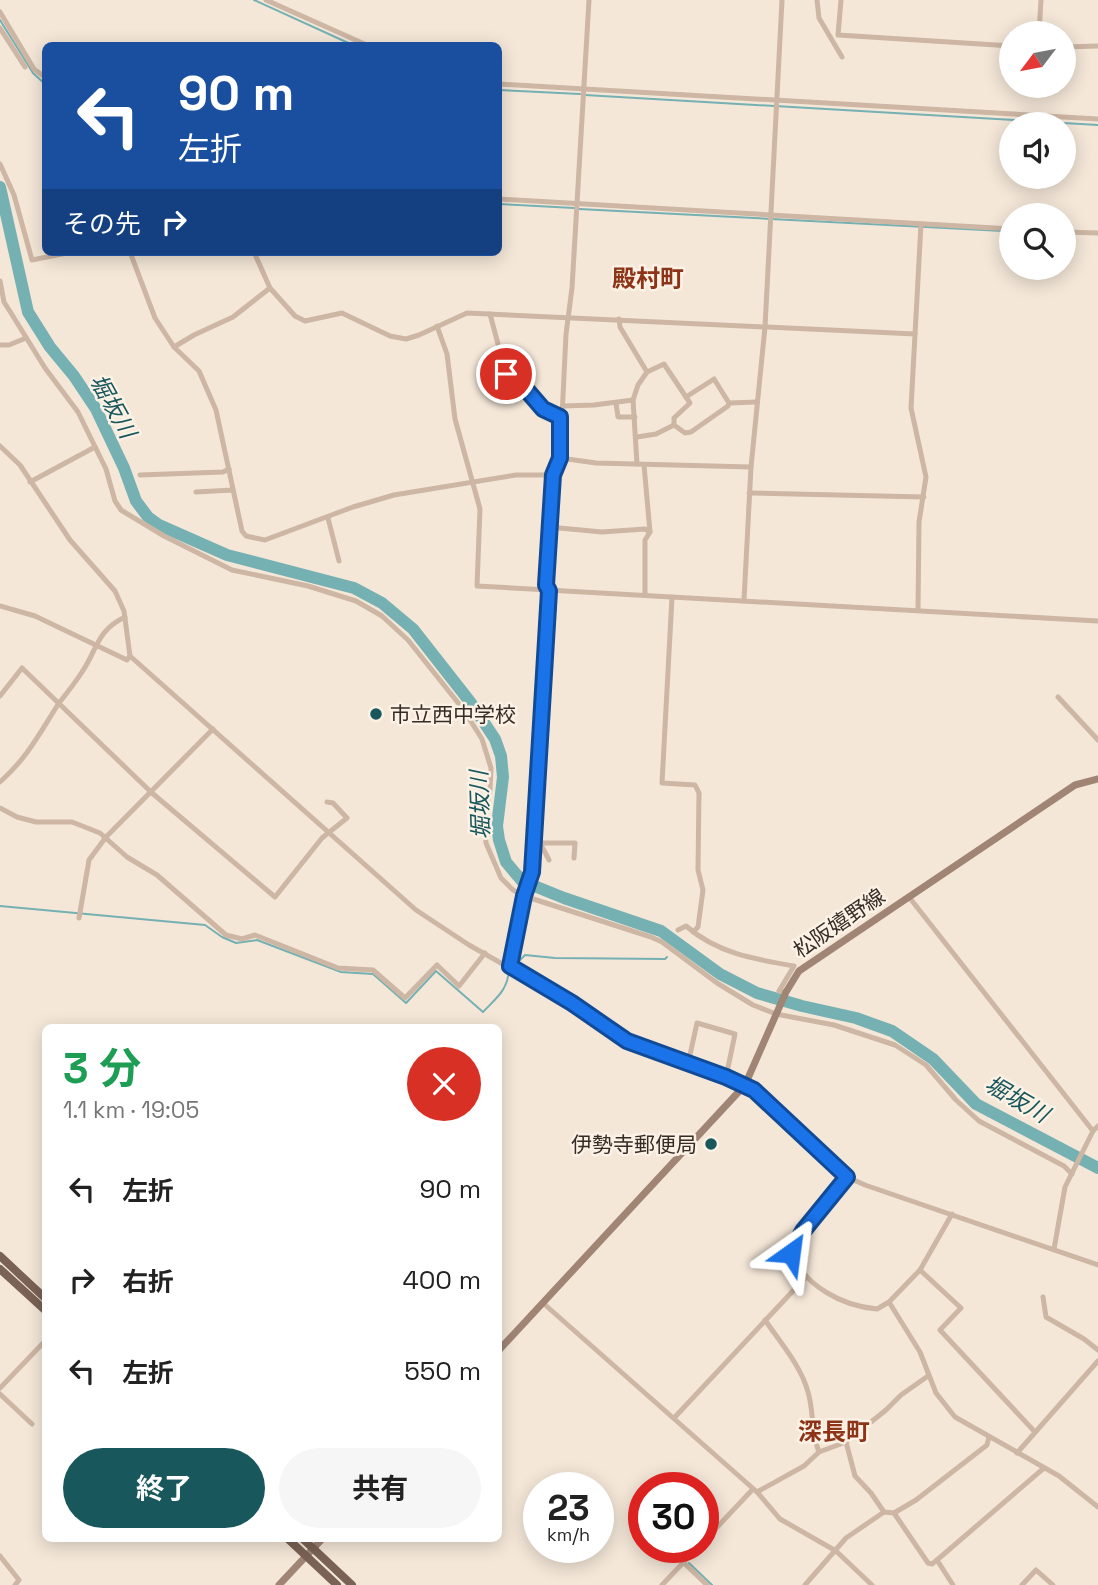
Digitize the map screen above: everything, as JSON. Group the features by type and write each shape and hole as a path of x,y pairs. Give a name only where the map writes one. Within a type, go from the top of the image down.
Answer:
{"main road":[{"name":"松阪嬉野線","path":"502,1347 745,1085 786,992 799,971 1075,785 1098,779"},
{"path":"0,1256 42,1295"},
{"path":"0,1269 42,1307"},
{"path":"291,1542 337,1585"},
{"path":"306,1542 352,1585"},
{"path":"279,1585 319,1542"}],"street":[{"path":"266,0 360,42"},
{"path":"512,968 524,894 537,843 549,591 546,585 549,527 553,475 560,458 560,417 563,406 566,334 570,317 589,0"},
{"path":"744,600 751,467 765,327 782,0"},
{"path":"817,0 819,18 842,57"},
{"path":"838,35 841,0"},
{"path":"1040,21 1041,0"},
{"path":"0,12 34,69 42,75"},
{"path":"0,28 24,67"},
{"path":"830,37 838,35 999,45"},
{"path":"1076,47 1098,46"},
{"path":"502,84 584,93 1098,119"},
{"path":"0,164 14,195 32,260 52,256"},
{"path":"502,199 577,207 999,229"},
{"path":"918,610 919,522 926,477 911,408 921,226"},
{"path":"1076,232 1098,233"},
{"path":"132,256 152,310 174,347 199,371 216,410 242,531 246,536 265,540 353,507 394,495 516,475 553,475"},
{"path":"256,256 270,288 295,316 305,321 342,313 401,339 415,337 467,313 915,334"},
{"path":"0,281 2,303 78,412 106,469 115,501 121,510 232,570 308,586 356,601 382,616 408,640 463,709 486,748 491,778 484,816 486,843 501,878 513,890 656,939 725,988 776,1014 834,1025 895,1045 926,1065 956,1100 979,1121 1073,1172"},
{"path":"174,347 233,317 270,288"},
{"path":"490,314 506,374 524,387 543,409 560,417"},
{"path":"620,320 620,327 647,372"},
{"path":"437,326 447,354 452,408 480,509 477,586 1098,621"},
{"path":"0,345 9,345 26,338"},
{"path":"645,594 645,540 650,532 633,400 638,385 647,372 664,364 690,403 674,418 674,425"},
{"path":"686,397 714,379 729,403"},
{"path":"563,406 633,400"},
{"path":"729,403 757,402"},
{"path":"616,403 618,417 635,417"},
{"path":"674,425 685,433 691,432 729,403"},
{"path":"637,438 656,434 674,425"},
{"path":"0,446 20,465 70,540 115,591 125,617 130,656 416,910 469,945 572,1003 627,1041 745,1085 769,1102 847,1177 1098,1265"},
{"path":"30,482 95,447"},
{"path":"560,458 596,463 751,467"},
{"path":"140,475 222,472 229,469"},
{"path":"196,492 233,490"},
{"path":"749,493 924,497"},
{"path":"328,518 339,561"},
{"path":"549,527 601,532 645,529 650,532"},
{"path":"672,597 662,783 695,785 699,793 698,870 703,890 698,927 693,932"},
{"path":"0,607 35,615 127,660 130,656"},
{"path":"0,782 29,753 59,704 85,669 95,645 114,623 125,617"},
{"path":"0,696 22,668 152,793 275,897 322,838 347,818 333,803 327,802"},
{"path":"1058,696 1098,740"},
{"path":"79,918 89,860 106,838 213,729"},
{"path":"0,808 17,817 36,822 72,822 106,838 127,857 157,875 226,935 242,939 255,935 338,968 373,970 405,998 437,965 459,986 485,953"},
{"path":"537,843 575,843 575,859"},
{"path":"537,843 549,860"},
{"path":"909,897 1095,1128 1065,1187 1054,1249"},
{"path":"678,930 686,926 702,940 744,957 794,966 779,991 786,992"},
{"path":"688,1064 697,1023 735,1034 726,1077"},
{"path":"847,1177 803,1231 792,1249 792,1256 806,1277 849,1303 877,1309 889,1301 920,1270 953,1214"},
{"path":"920,1270 961,1308 940,1330 1035,1432"},
{"path":"674,1419 806,1277"},
{"path":"1043,1297 1046,1317 1098,1350"},
{"path":"889,1301 916,1344 938,1398 955,1418 1073,1485 1098,1507"},
{"path":"543,1303 755,1490 780,1519 836,1550 872,1585"},
{"path":"765,1320 799,1370 808,1390 814,1440 819,1452"},
{"path":"0,1388 42,1344"},
{"path":"1017,1453 1098,1361"},
{"path":"719,1526 755,1490 804,1466 819,1452 846,1443 901,1395 928,1376"},
{"path":"0,1394 32,1424"},
{"path":"805,1585 846,1538 884,1512 894,1513 916,1500 987,1445 989,1437"},
{"path":"846,1443 855,1476 884,1512"},
{"path":"894,1513 928,1563 932,1564 1044,1468"},
{"path":"0,1556 19,1580 15,1585"},
{"path":"937,1560 953,1585"},
{"path":"662,1585 682,1563"},
{"path":"684,1563 707,1585"},
{"path":"1022,1585 1035,1570 1052,1585"}],"waterway":[{"path":"254,0 346,42"},
{"path":"0,20 33,73 42,81"},
{"path":"502,90 580,94"},
{"path":"585,95 1098,125"},
{"name":"堀坂川","path":"0,187 28,312 96,409 124,468 136,501 148,517 159,525 227,555 354,588 382,603 413,629 471,703 495,739 501,756 503,777 497,826 499,840 506,862 522,881 661,931 720,974 757,993 856,1018 892,1031 933,1059 976,1104 1098,1168"},
{"path":"502,204 574,208"},
{"path":"579,209 999,231"},
{"path":"0,906 205,925 236,943 257,940 341,972 373,974 406,1003 436,971 483,1012 503,989 509,971"},
{"path":"513,967 525,955 555,958 667,957"},
{"path":"689,1563 712,1585"}],"place":[{"name":"市立西中学校","path":"376,714"},
{"name":"伊勢寺郵便局","path":"711,1144"}],"district":[{"name":"殿村町","path":"648,278"},
{"name":"深長町","path":"834,1431"}],"route":[{"path":"506,374 524,387 543,409 560,417 560,458 553,475 549,511 546,585 549,591 532,872 524,896 510,966 572,1003 627,1041 754,1090 847,1177 803,1231 791,1253"}]}
